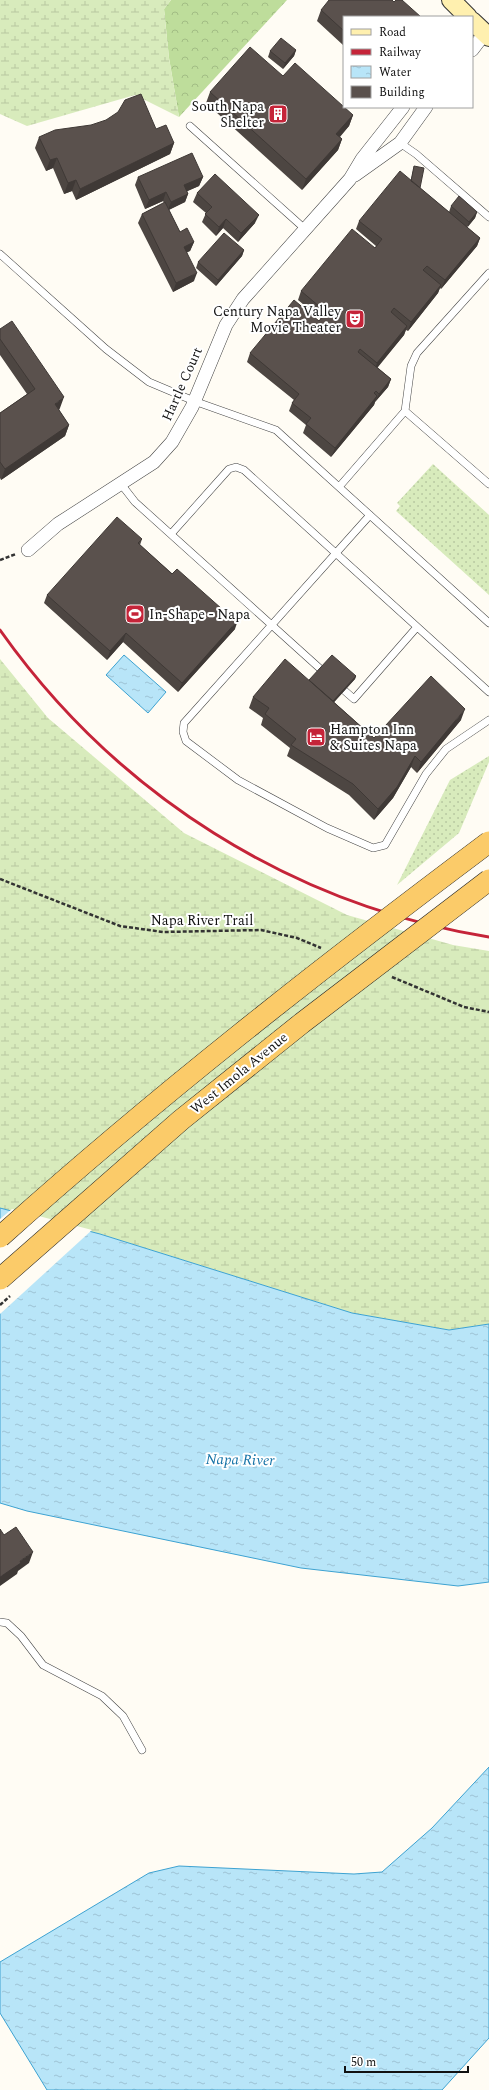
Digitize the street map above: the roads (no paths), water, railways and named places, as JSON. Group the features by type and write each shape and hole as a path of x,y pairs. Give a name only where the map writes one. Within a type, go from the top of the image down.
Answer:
{"main road":[{"path":"0,1237 161,1097 289,994 489,842"},
{"name":"West Imola Avenue","path":"6,1287 181,1120 302,1023 489,880"}],"street":[{"path":"451,0 466,16"},
{"path":"473,44 476,26"},
{"name":"Hartle Court","path":"28,550 58,524 154,462 172,442 183,425 226,325 243,299 350,179 362,159 403,108"},
{"name":"Hartle Court","path":"350,179 400,143 425,108"}],"lane":[{"path":"190,126 305,229"},
{"path":"400,143 416,154 489,218"},
{"path":"0,254 106,349 149,382 194,401 276,430 489,622"},
{"path":"339,487 405,411 411,366 417,353 489,273"},
{"path":"405,411 489,484"},
{"path":"171,534 230,469 236,467 244,470 489,692"},
{"path":"121,484 135,502 354,699 417,627"},
{"path":"370,515 184,722 183,732 186,741 238,780 327,828 373,848 385,845 426,774 446,749 489,720"},
{"path":"0,1622 7,1623 21,1636 43,1666 102,1696 123,1716 142,1750"}],"water":[{"path":"124,655 166,692 148,713 106,675"},
{"name":"Napa River","path":"0,1208 100,1234 352,1313 449,1330 489,1324 489,1582 458,1586 301,1568 27,1511 0,1503"},
{"path":"489,1767 489,2038 442,2090 47,2090 0,2013 0,1962 149,1873 179,1866 354,1874 382,1872 432,1828"}],"railway":[{"path":"0,630 46,689 98,743 153,791 214,833 278,869 345,899 416,921 489,937"}],"place":[{"name":"South Napa Shelter","path":"278,114"},
{"name":"Century Napa Valley Movie Theater","path":"355,319"},
{"name":"In-Shape - Napa","path":"135,614"},
{"name":"Hampton Inn & Suites Napa","path":"316,737"}]}
